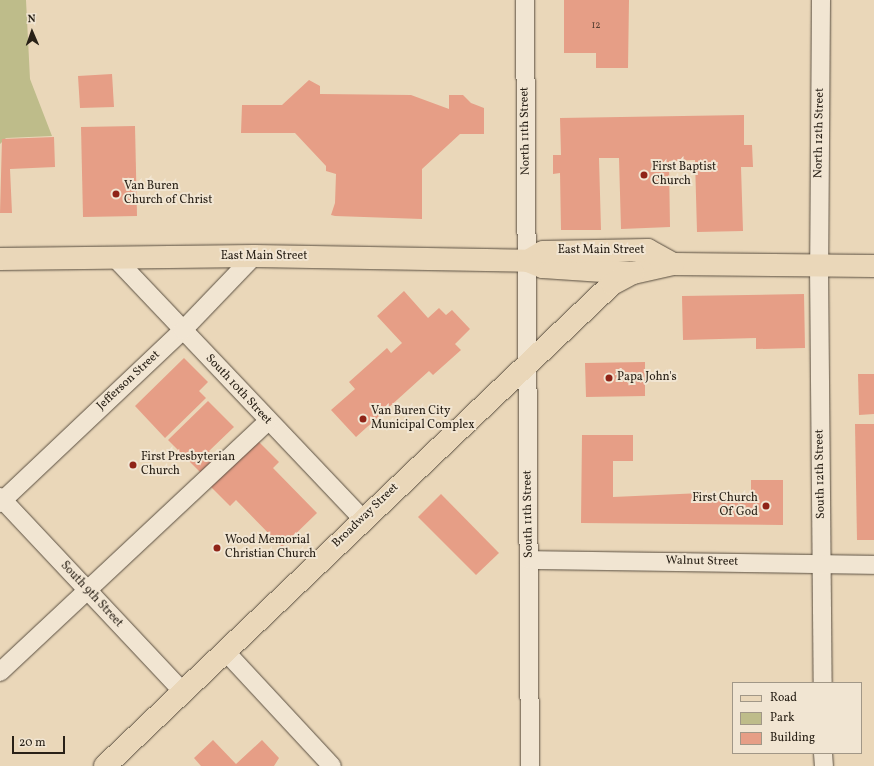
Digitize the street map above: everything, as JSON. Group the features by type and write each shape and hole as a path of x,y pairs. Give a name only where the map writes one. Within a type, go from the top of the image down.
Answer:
{"main road":[{"name":"East Main Street","path":"528,261 543,252 648,250 673,264"},
{"name":"East Main Street","path":"0,259 254,256 528,261 543,267 633,274 673,264 874,266"},
{"name":"Broadway Street","path":"105,766 527,363 612,284 633,274"}],"street":[{"name":"North 11th Street","path":"525,0 528,261"},
{"name":"North 12th Street","path":"819,266 822,0"},
{"name":"Jefferson Street","path":"1,500 183,330 254,256"},
{"name":"South 10th Street","path":"116,258 267,422 363,519"},
{"name":"South 11th Street","path":"528,261 527,363 530,766"},
{"name":"South 12th Street","path":"819,266 823,682"},
{"path":"0,672 267,422"},
{"name":"South 9th Street","path":"1,500 183,692"},
{"name":"Walnut Street","path":"529,560 874,565"},
{"path":"225,651 332,766"},
{"path":"824,754 824,766"}],"green space":[{"path":"0,0 26,0 30,79 52,136 6,138 0,144"}],"building":[{"path":"564,0 629,0 628,68 596,68 596,53 564,53"},
{"path":"112,74 114,107 80,108 78,76"},
{"path":"309,80 320,86 320,94 411,95 449,109 449,95 463,95 471,103 484,108 484,134 460,134 422,169 422,219 331,215 335,203 336,174 326,171 326,166 295,133 241,133 242,105 282,105"},
{"path":"744,115 744,145 752,145 753,167 741,167 743,231 697,232 695,160 669,161 670,227 621,229 619,158 599,158 601,230 561,230 560,173 553,174 553,155 561,155 560,118"},
{"path":"135,126 137,216 83,217 81,127"},
{"path":"54,137 55,167 10,169 12,213 0,213 2,139"},
{"path":"404,291 428,318 439,308 446,315 452,310 470,329 455,344 461,350 433,375 429,371 356,437 331,410 355,389 349,382 387,348 391,353 402,343 377,316"},
{"path":"804,294 805,348 756,349 756,338 683,340 682,296"},
{"path":"184,358 208,382 199,391 206,398 165,438 135,406"},
{"path":"645,362 645,396 586,397 585,363"},
{"path":"858,374 874,374 874,414 859,415"},
{"path":"208,401 234,427 209,451 218,460 203,475 168,440"},
{"path":"855,424 874,424 874,540 857,540"},
{"path":"582,435 633,435 633,461 613,461 613,497 702,493 702,498 751,498 751,480 783,480 783,525 581,523"},
{"path":"257,440 279,462 273,468 317,513 282,547 236,500 230,506 210,486"},
{"path":"441,494 499,553 476,575 418,517"},
{"path":"213,740 236,764 262,740 279,758 274,766 201,766 194,758"}],"place":[{"name":"First Baptist Church","path":"644,175"},
{"name":"Van Buren Church of Christ","path":"116,194"},
{"name":"Papa John's","path":"609,378"},
{"name":"Van Buren City Municipal Complex","path":"363,419"},
{"name":"First Presbyterian Church","path":"133,465"},
{"name":"First Church Of God","path":"766,506"},
{"name":"Wood Memorial Christian Church","path":"217,548"}]}
